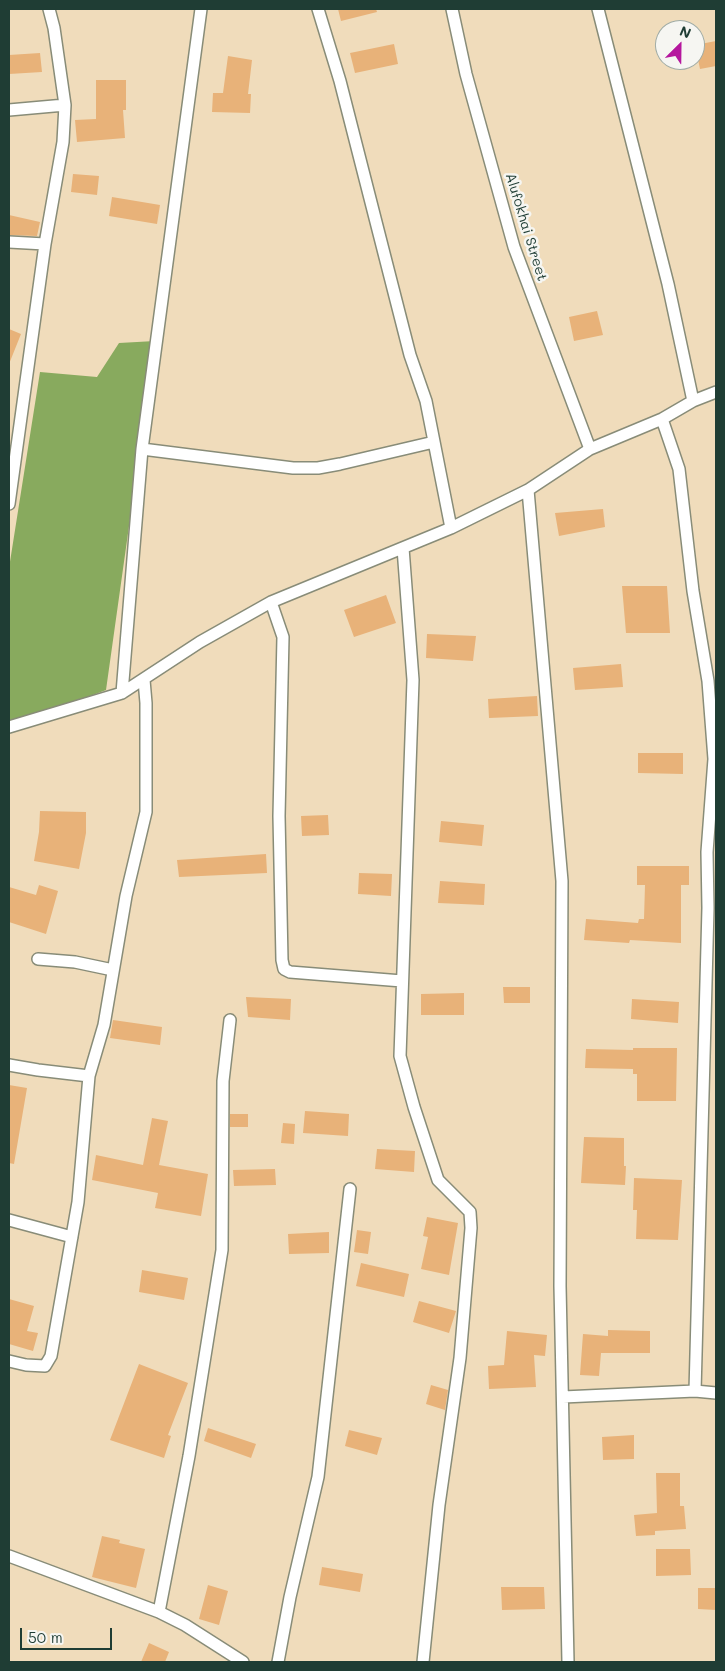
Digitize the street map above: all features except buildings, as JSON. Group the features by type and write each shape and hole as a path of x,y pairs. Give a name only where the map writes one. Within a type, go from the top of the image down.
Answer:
{"street":[{"path":"9,504 45,244 63,142 65,105 54,28 49,9"},
{"path":"122,693 142,449 202,9"},
{"path":"318,9 340,81 410,355 426,401 451,528"},
{"name":"Alufokhai Street","path":"452,9 466,74 514,247 590,449"},
{"path":"598,9 668,284 693,401"},
{"path":"9,110 65,105"},
{"path":"9,242 45,244"},
{"path":"9,727 122,693 200,642 271,602 451,528 528,490 590,449 716,392"},
{"path":"662,418 679,469 692,591 708,681 714,759 706,852 708,908 695,1391"},
{"path":"142,449 293,468 318,468 434,442"},
{"path":"528,490 562,881 560,1286 568,1662"},
{"path":"403,548 413,680 411,788 400,1056 414,1107 438,1180 470,1212 471,1228 460,1358 439,1505 423,1662"},
{"path":"271,602 283,637 279,816 282,960 284,969 290,972 402,980"},
{"path":"9,1361 26,1365 45,1366 51,1356 78,1202 89,1076 104,1026 126,896 146,812 146,703 144,680"},
{"path":"38,959 75,962 113,970"},
{"path":"159,1612 189,1456 222,1250 222,1081 230,1020"},
{"path":"9,1065 89,1076"},
{"path":"278,1662 290,1597 318,1478 350,1189"},
{"path":"9,1220 72,1237"},
{"path":"563,1397 695,1391 716,1393"},
{"path":"9,1556 159,1612 185,1625 243,1662"}],"green space":[{"path":"155,341 106,690 9,727 9,568 40,372 97,377 119,343"}]}
